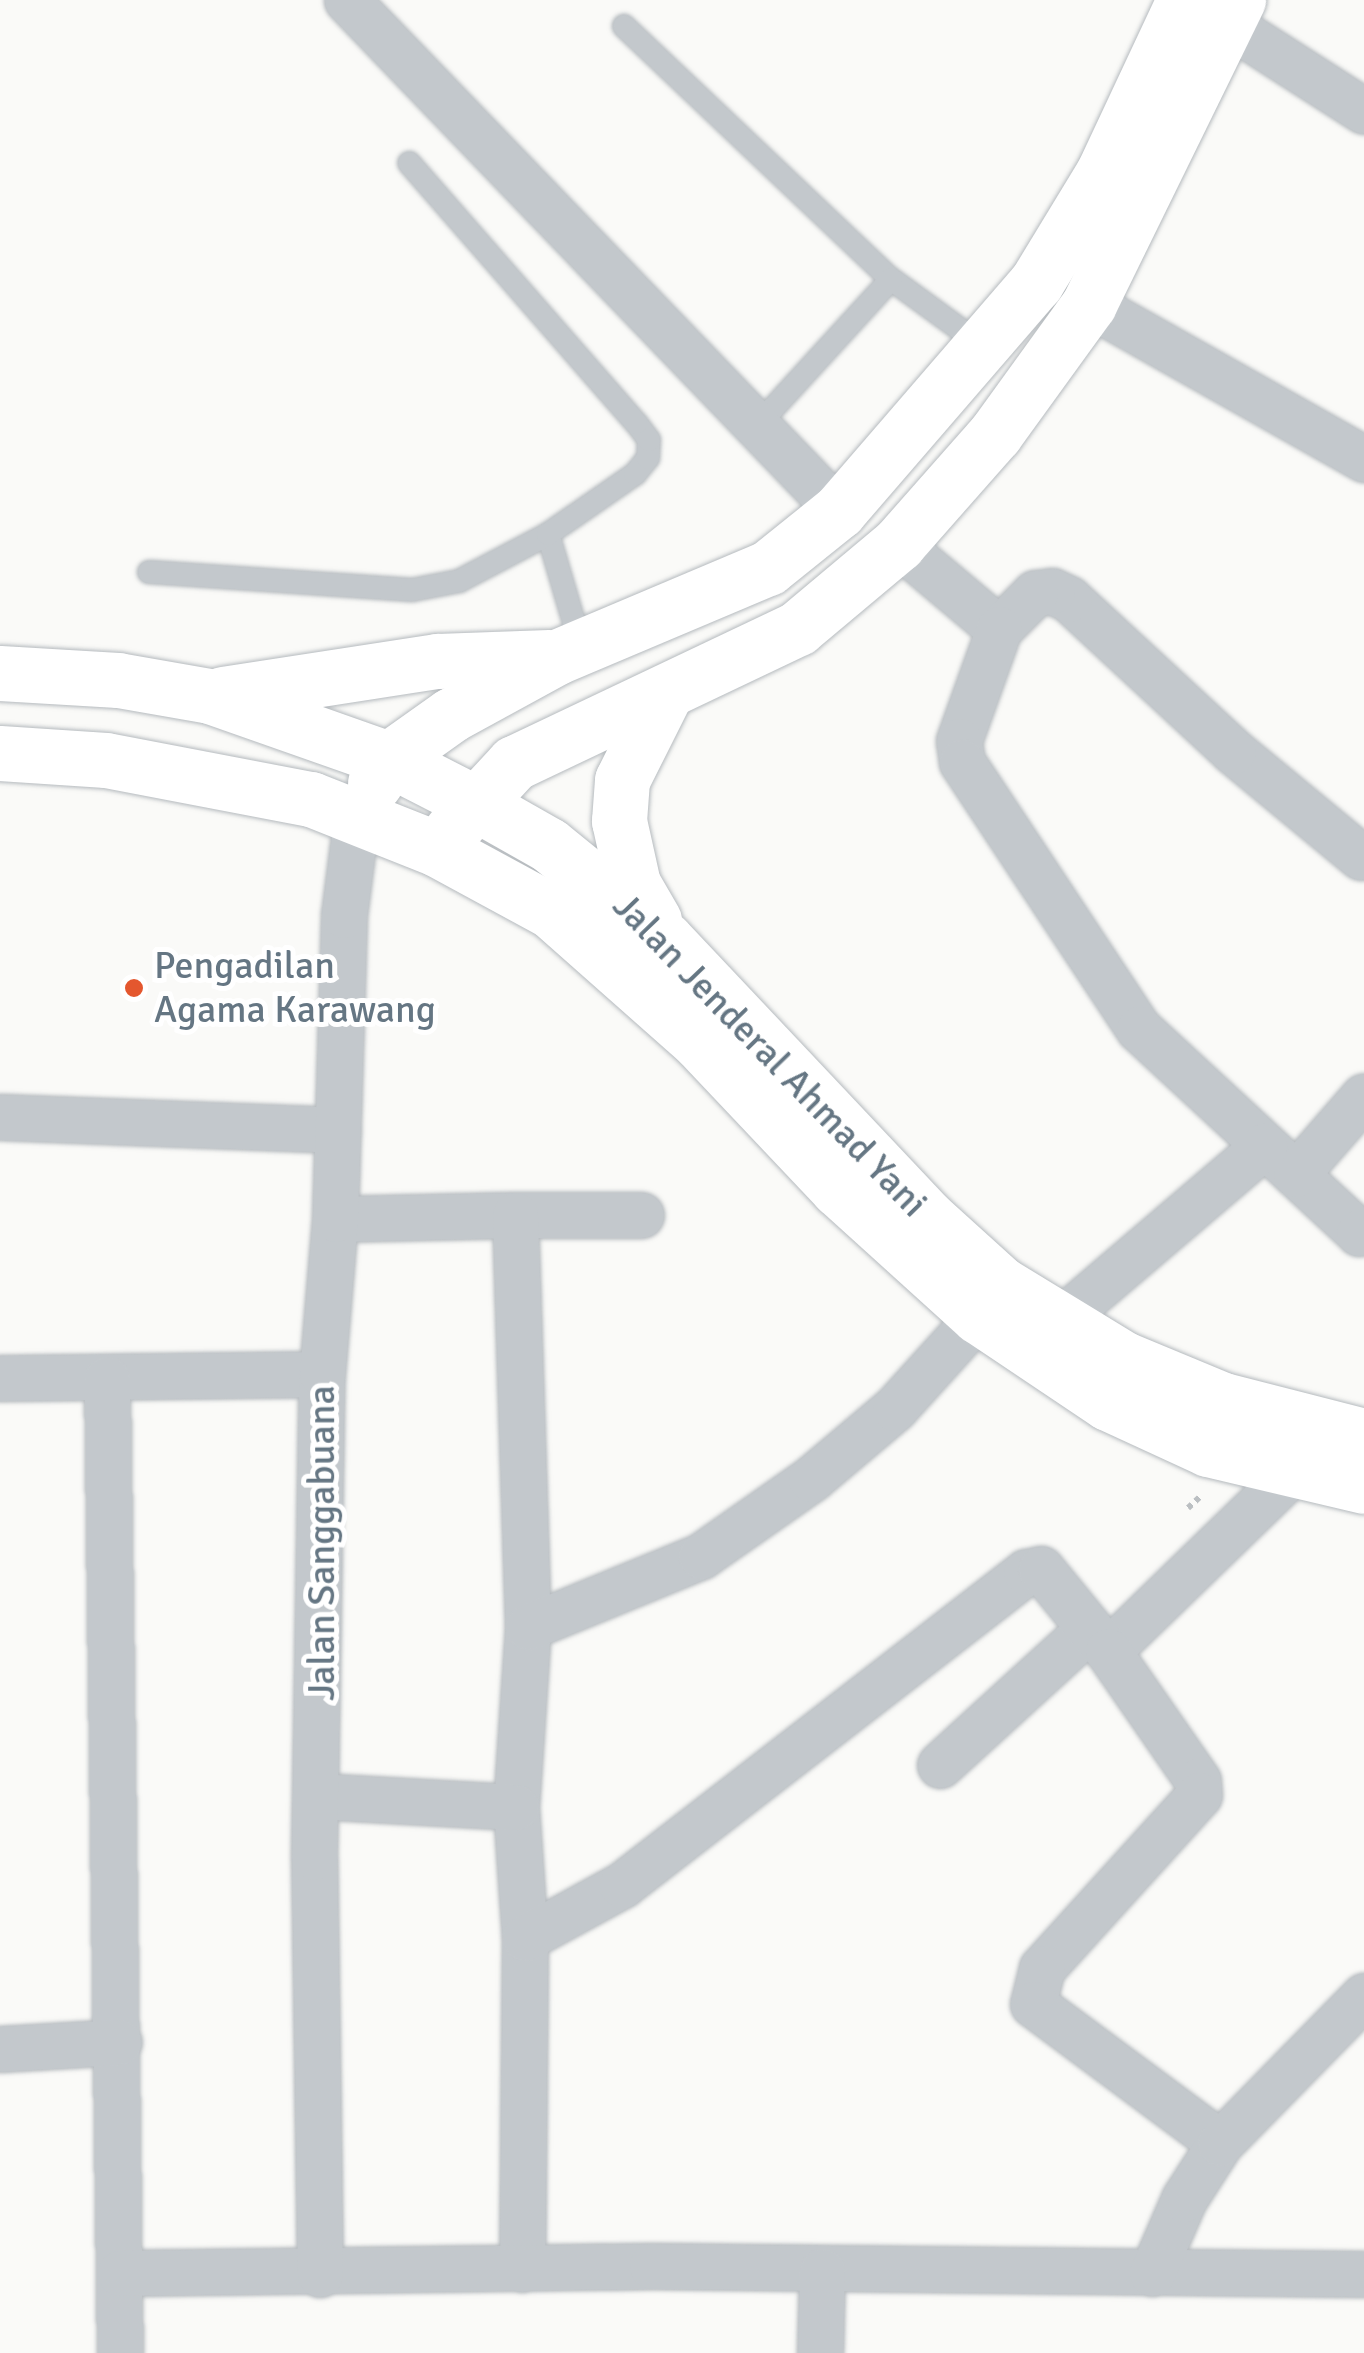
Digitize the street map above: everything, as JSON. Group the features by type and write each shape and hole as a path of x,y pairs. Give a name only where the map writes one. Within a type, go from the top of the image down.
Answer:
{"main road":[{"path":"437,849 474,802 514,764 798,628 898,544 995,434 1089,304 1217,8"},
{"path":"357,813 389,759 569,652 768,568 839,511 986,348 1036,283 1103,173 1217,8"},
{"path":"210,696 436,660 569,652"},
{"name":"Jalan Jenderal Ahmad Yani","path":"0,672 118,680 210,696 389,759 549,845 666,940 926,1216 1001,1284 1059,1322 1116,1381"},
{"path":"666,694 622,780 619,821 633,884 666,940"},
{"name":"Jalan Jenderal Ahmad Yani","path":"0,753 106,760 357,813 437,849 551,912 699,1042 838,1189 978,1316 1116,1381"},
{"path":"1116,1381 1223,1400 1364,1436"},
{"path":"1116,1381 1208,1449 1292,1474 1364,1486"}],"street":[{"path":"347,0 839,511"},
{"path":"1217,8 1364,110"},
{"path":"1089,304 1364,458"},
{"path":"898,544 999,629"},
{"path":"1361,857 1069,599 1052,590 1035,593 999,629 958,741 962,762 1139,1029 1362,1234"},
{"name":"Jalan Sanggabuana","path":"320,2274 317,1796 322,1374 335,1218 344,915 357,813"},
{"path":"1059,1322 1364,1096"},
{"path":"0,1117 338,1130"},
{"path":"335,1218 641,1214"},
{"path":"515,1215 528,1627 516,1807 525,1938 522,2269"},
{"path":"528,1627 717,1546 811,1479 896,1408 978,1316"},
{"path":"0,1378 322,1374"},
{"path":"107,1379 119,2042 120,2353"},
{"path":"940,1765 1097,1641 1292,1474"},
{"path":"525,1938 636,1875 1026,1572 1042,1570 1053,1578 1198,1781 1198,1794 1042,1968 1033,2004 1220,2143"},
{"path":"317,1796 516,1807"},
{"path":"1152,2273 1184,2199 1220,2143 1364,1996"},
{"path":"0,2049 119,2042"},
{"path":"120,2273 522,2269 1364,2274"},
{"path":"820,2353 822,2271"}],"lane":[{"path":"624,26 890,279 986,348"},
{"path":"148,572 412,590 459,581 548,534 635,474 648,458 649,440 409,163"},
{"path":"756,427 890,279"},
{"path":"548,534 569,652"}],"place":[{"name":"Pengadilan Agama Karawang","path":"134,988"}]}
